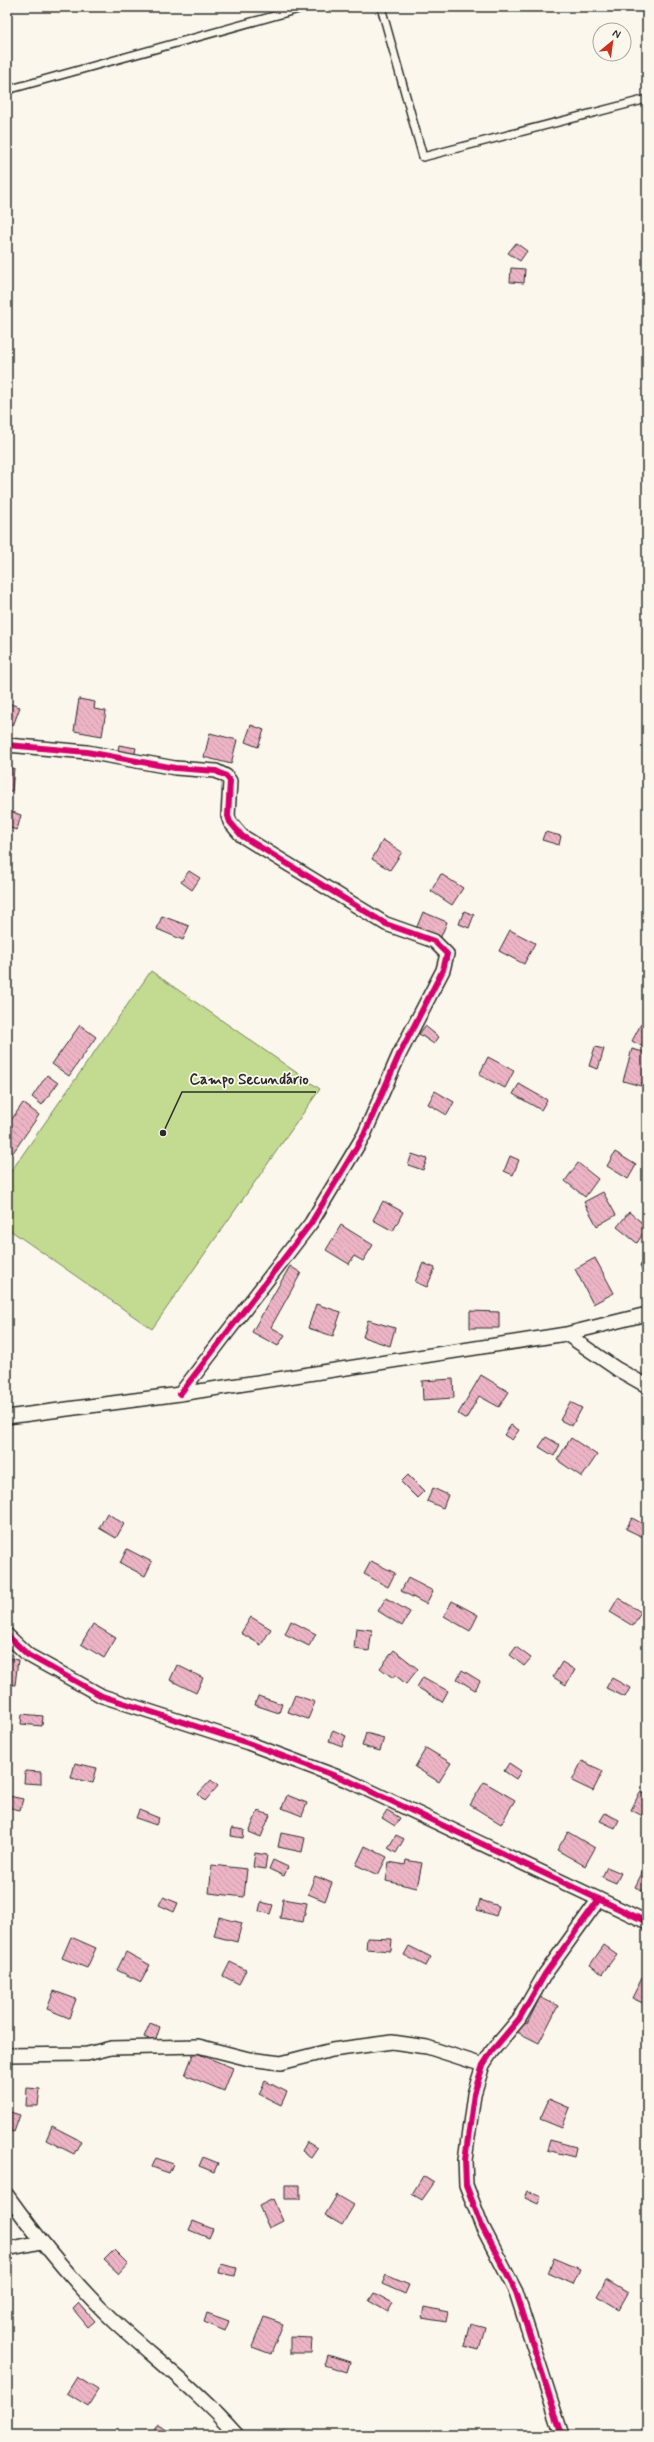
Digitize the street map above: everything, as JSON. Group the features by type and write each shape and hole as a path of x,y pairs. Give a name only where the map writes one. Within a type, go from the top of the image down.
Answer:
{"street":[{"path":"7,745 87,752 175,768 216,771 230,781 228,816 230,822 242,836 386,924 434,941 447,954 443,970 399,1055 364,1135 311,1223 180,1394"},
{"path":"7,1417 180,1394 566,1334 647,1314"},
{"path":"566,1334 617,1369 647,1386"},
{"path":"7,1635 28,1655 102,1696 248,1743 349,1781 647,1922"},
{"path":"562,2435 516,2292 482,2226 466,2185 465,2160 474,2094 483,2065 492,2051 519,2019 545,1974 599,1899"},
{"path":"7,2054 87,2054 111,2048 198,2046 249,2059 280,2063 332,2050 392,2042 427,2047 483,2065"},
{"path":"7,2195 41,2242 117,2323 183,2379 237,2435"},
{"path":"7,2250 41,2242"}],"lane":[{"path":"7,90 306,7"},
{"path":"381,7 423,157 647,99"}],"green space":[{"path":"151,971 320,1089 152,1329 7,1228 7,1177"}],"building":[{"path":"516,243 527,251 520,261 508,253"},
{"path":"511,268 525,269 524,283 510,282"},
{"path":"79,699 95,702 94,709 106,711 102,736 74,731"},
{"path":"7,703 20,707 13,726 7,724"},
{"path":"251,725 264,730 258,747 245,742"},
{"path":"210,733 237,740 231,764 204,757"},
{"path":"119,745 136,748 134,758 117,755"},
{"path":"7,768 14,768 12,791 7,791"},
{"path":"7,810 21,815 17,830 7,827"},
{"path":"545,832 561,836 559,845 542,840"},
{"path":"383,840 402,852 390,870 372,859"},
{"path":"189,871 200,878 192,890 181,882"},
{"path":"441,874 463,888 452,905 431,891"},
{"path":"464,911 474,915 469,928 459,924"},
{"path":"423,912 447,922 440,939 416,929"},
{"path":"162,916 189,926 183,940 157,929"},
{"path":"510,930 535,943 524,964 499,951"},
{"path":"641,1024 647,1027 647,1049 632,1041"},
{"path":"80,1025 96,1037 69,1076 52,1064"},
{"path":"425,1026 439,1037 434,1044 419,1034"},
{"path":"595,1047 604,1049 598,1069 589,1066"},
{"path":"632,1049 647,1053 647,1067 641,1086 623,1081"},
{"path":"488,1057 514,1071 505,1088 479,1075"},
{"path":"47,1075 58,1083 42,1105 32,1097"},
{"path":"519,1084 547,1100 541,1110 513,1094"},
{"path":"435,1091 454,1102 447,1115 428,1104"},
{"path":"23,1103 39,1115 12,1154 7,1150 7,1126"},
{"path":"615,1152 636,1165 628,1179 607,1166"},
{"path":"412,1154 427,1159 423,1170 408,1165"},
{"path":"510,1156 519,1160 513,1175 504,1171"},
{"path":"578,1163 598,1179 585,1197 565,1181"},
{"path":"603,1192 616,1215 597,1226 584,1202"},
{"path":"383,1201 403,1212 393,1231 373,1220"},
{"path":"629,1212 647,1227 637,1243 617,1227"},
{"path":"341,1225 373,1245 363,1261 354,1256 349,1264 326,1250"},
{"path":"595,1258 614,1293 593,1304 575,1269"},
{"path":"423,1263 435,1268 427,1287 415,1282"},
{"path":"647,1263 647,1286 640,1265"},
{"path":"290,1266 301,1273 271,1327 285,1335 278,1346 252,1332"},
{"path":"316,1304 341,1312 333,1336 308,1328"},
{"path":"470,1311 499,1312 499,1328 470,1328"},
{"path":"368,1320 395,1328 390,1346 363,1337"},
{"path":"481,1375 509,1392 499,1407 479,1396 466,1419 458,1414"},
{"path":"453,1379 454,1398 423,1400 422,1381"},
{"path":"570,1402 582,1408 572,1426 560,1420"},
{"path":"511,1425 519,1430 512,1440 504,1435"},
{"path":"546,1437 560,1445 554,1456 539,1447"},
{"path":"571,1438 597,1455 582,1477 557,1460"},
{"path":"408,1475 424,1491 417,1498 401,1482"},
{"path":"433,1488 448,1495 443,1508 427,1501"},
{"path":"107,1513 124,1524 116,1538 99,1528"},
{"path":"632,1518 647,1526 643,1537 626,1529"},
{"path":"127,1549 152,1562 145,1576 120,1563"},
{"path":"371,1561 395,1573 388,1587 364,1574"},
{"path":"408,1578 433,1591 426,1604 401,1591"},
{"path":"386,1598 410,1612 402,1626 378,1611"},
{"path":"618,1598 641,1612 633,1626 610,1612"},
{"path":"452,1601 478,1615 470,1631 444,1616"},
{"path":"251,1617 271,1629 261,1645 241,1633"},
{"path":"291,1621 316,1634 309,1646 285,1634"},
{"path":"93,1624 116,1638 104,1658 81,1644"},
{"path":"356,1628 372,1630 369,1651 354,1649"},
{"path":"516,1647 531,1658 524,1666 510,1655"},
{"path":"394,1650 418,1669 406,1684 395,1675 393,1678 380,1668"},
{"path":"7,1658 18,1660 15,1685 7,1684"},
{"path":"562,1662 575,1670 566,1685 553,1677"},
{"path":"177,1665 203,1678 196,1693 170,1680"},
{"path":"462,1670 480,1681 475,1690 457,1679"},
{"path":"423,1677 448,1691 442,1702 417,1687"},
{"path":"612,1678 630,1688 625,1697 606,1688"},
{"path":"295,1695 315,1702 308,1719 288,1712"},
{"path":"258,1696 282,1704 279,1713 255,1705"},
{"path":"22,1714 43,1716 42,1726 21,1724"},
{"path":"333,1730 346,1736 342,1746 329,1741"},
{"path":"366,1733 384,1738 380,1751 362,1746"},
{"path":"426,1748 451,1763 439,1782 415,1767"},
{"path":"582,1761 603,1771 593,1791 572,1781"},
{"path":"75,1763 97,1768 93,1783 71,1778"},
{"path":"509,1763 521,1771 516,1779 504,1771"},
{"path":"25,1771 41,1772 41,1784 24,1783"},
{"path":"211,1780 218,1786 205,1801 198,1794"},
{"path":"484,1782 515,1800 501,1824 470,1805"},
{"path":"640,1792 647,1796 647,1818 631,1810"},
{"path":"287,1795 307,1803 302,1816 282,1808"},
{"path":"9,1796 23,1799 20,1810 7,1807"},
{"path":"139,1810 159,1818 156,1825 136,1818"},
{"path":"387,1810 400,1818 395,1826 382,1818"},
{"path":"258,1811 270,1815 261,1837 249,1832"},
{"path":"605,1813 619,1820 615,1828 600,1821"},
{"path":"232,1828 244,1830 243,1838 231,1836"},
{"path":"568,1832 595,1848 585,1866 557,1850"},
{"path":"281,1833 305,1838 302,1852 278,1847"},
{"path":"396,1835 404,1839 396,1853 388,1848"},
{"path":"365,1846 387,1857 378,1875 356,1865"},
{"path":"255,1853 267,1855 265,1869 253,1867"},
{"path":"273,1860 288,1867 284,1876 269,1869"},
{"path":"406,1860 422,1863 417,1888 386,1881 389,1862 405,1865"},
{"path":"212,1865 247,1869 244,1897 209,1893"},
{"path":"646,1865 647,1866 647,1893 635,1887"},
{"path":"607,1867 621,1873 616,1883 602,1877"},
{"path":"315,1876 332,1883 325,1901 308,1894"},
{"path":"163,1897 178,1903 174,1912 159,1905"},
{"path":"283,1899 307,1903 303,1922 280,1918"},
{"path":"480,1900 499,1906 496,1916 477,1910"},
{"path":"261,1902 273,1905 270,1914 259,1911"},
{"path":"219,1917 242,1923 237,1942 214,1936"},
{"path":"71,1937 96,1948 87,1968 62,1958"},
{"path":"367,1938 392,1939 391,1951 366,1949"},
{"path":"604,1945 617,1954 602,1974 590,1965"},
{"path":"409,1946 431,1957 426,1966 404,1955"},
{"path":"126,1952 150,1965 141,1982 117,1970"},
{"path":"230,1962 246,1970 239,1984 223,1976"},
{"path":"642,1978 647,1980 647,2005 632,1998"},
{"path":"54,1991 76,1999 69,2018 47,2009"},
{"path":"540,1997 558,2006 539,2043 517,2032 522,2022 527,2024"},
{"path":"150,2023 160,2027 155,2042 144,2037"},
{"path":"194,2052 233,2068 224,2091 185,2075"},
{"path":"265,2081 287,2092 281,2105 259,2094"},
{"path":"27,2088 40,2089 38,2106 26,2106"},
{"path":"549,2099 570,2108 562,2128 540,2119"},
{"path":"7,2111 20,2115 14,2132 7,2130"},
{"path":"52,2126 81,2141 74,2154 46,2140"},
{"path":"550,2140 576,2147 574,2157 547,2150"},
{"path":"307,2142 317,2148 311,2157 302,2151"},
{"path":"203,2157 218,2163 214,2172 199,2166"},
{"path":"156,2158 173,2164 169,2173 152,2167"},
{"path":"423,2176 434,2183 422,2200 412,2194"},
{"path":"285,2185 300,2185 300,2199 285,2199"},
{"path":"528,2191 541,2197 538,2204 525,2198"},
{"path":"337,2195 354,2205 342,2225 325,2215"},
{"path":"273,2199 283,2221 269,2228 259,2206"},
{"path":"193,2221 213,2229 209,2238 189,2230"},
{"path":"114,2250 128,2264 119,2274 104,2260"},
{"path":"554,2258 580,2269 573,2284 548,2273"},
{"path":"221,2264 237,2268 235,2276 219,2273"},
{"path":"386,2275 409,2285 405,2294 382,2284"},
{"path":"606,2280 628,2293 619,2309 597,2296"},
{"path":"374,2293 393,2303 388,2312 369,2301"},
{"path":"79,2303 95,2321 88,2327 73,2309"},
{"path":"424,2307 448,2312 446,2322 422,2318"},
{"path":"207,2313 229,2321 225,2331 204,2322"},
{"path":"264,2317 283,2324 271,2354 252,2347"},
{"path":"470,2323 485,2327 479,2350 464,2346"},
{"path":"290,2337 312,2338 311,2353 290,2353"},
{"path":"328,2355 350,2362 347,2372 325,2365"},
{"path":"77,2377 98,2390 88,2406 67,2393"},
{"path":"158,2424 168,2431 166,2435 158,2435 153,2432"},
{"path":"283,2431 303,2435 283,2435"}],"cycle path":[{"path":"7,745 87,752 175,768 216,771 226,776 230,781 228,816 230,822 242,836 386,924 434,941 447,954 443,970 399,1055 364,1135 311,1223 180,1394"},
{"path":"7,1635 28,1655 102,1696 248,1743 349,1781 647,1922"},
{"path":"562,2435 516,2292 482,2226 466,2185 465,2160 474,2094 483,2065 492,2051 519,2019 545,1974 599,1899"}],"place":[{"name":"Campo Secundário","path":"163,1133"}]}
